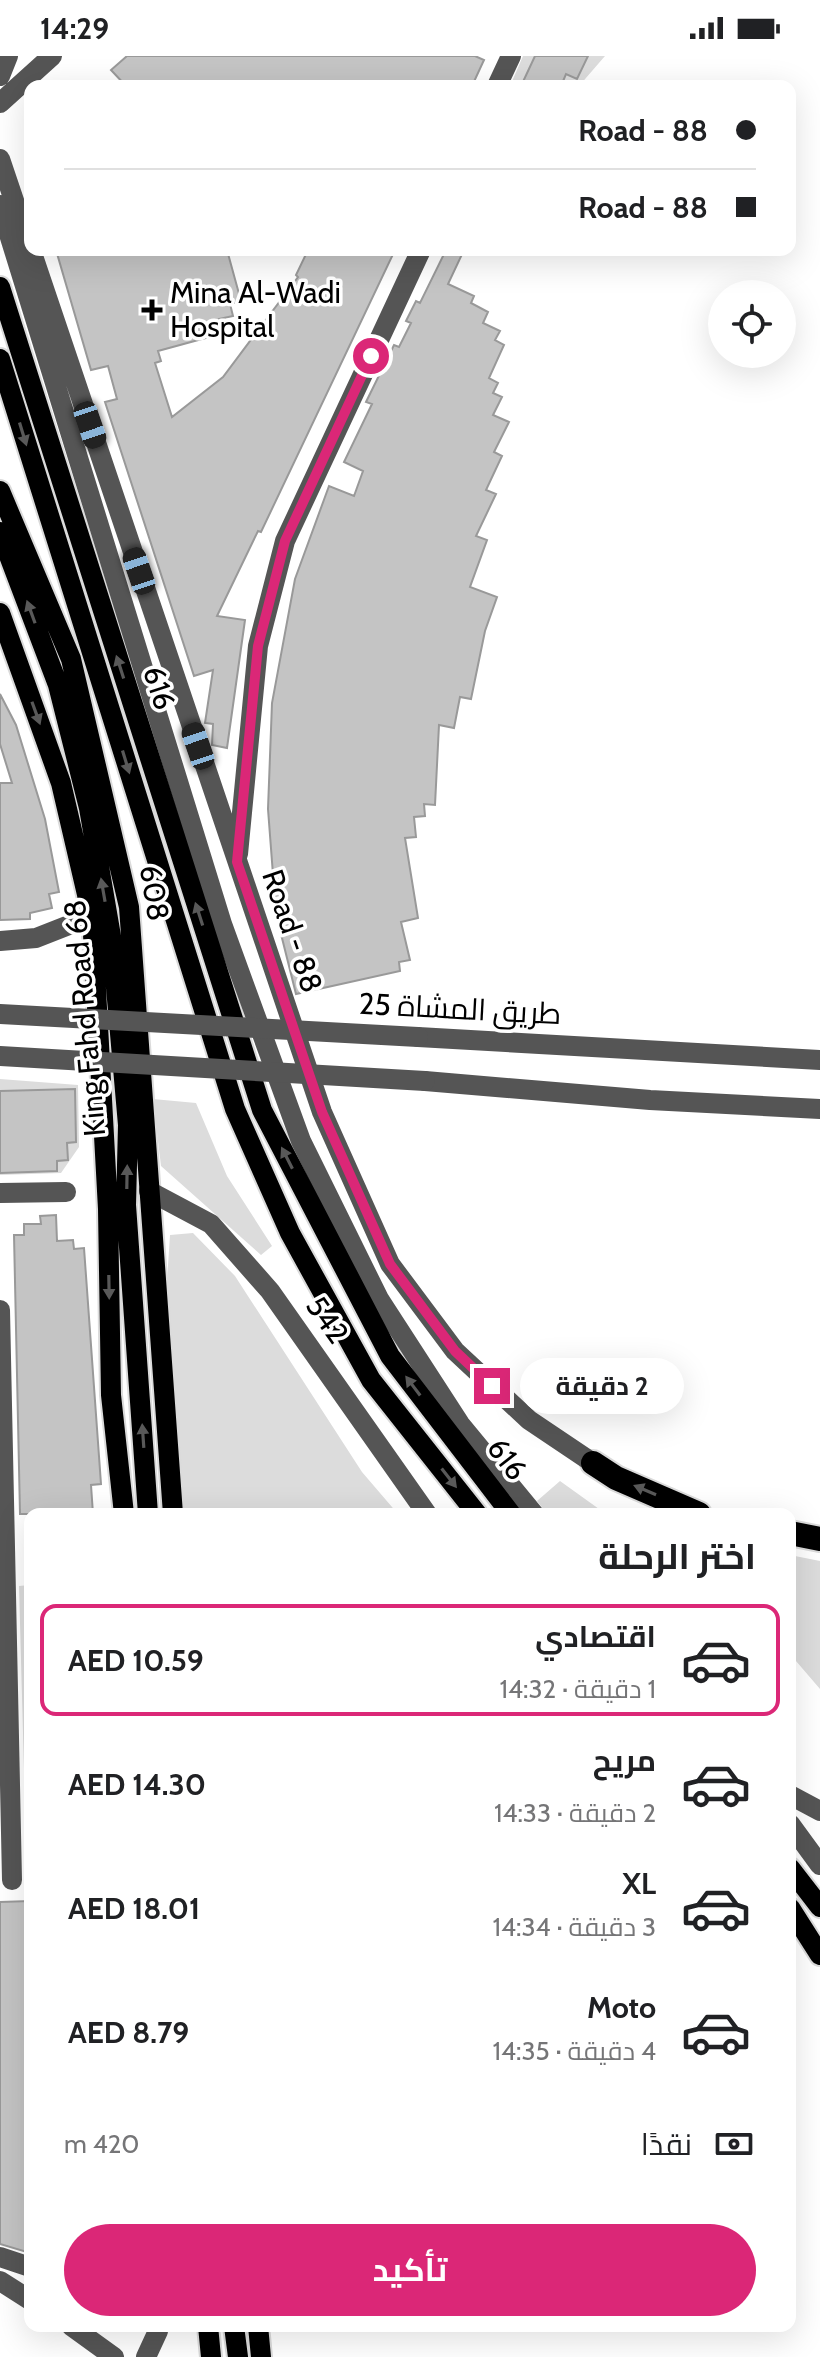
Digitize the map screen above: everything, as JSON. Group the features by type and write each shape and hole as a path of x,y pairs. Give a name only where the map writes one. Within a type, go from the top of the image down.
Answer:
{"highway":[{"path":"593,1463 616,1478 685,1508"},
{"path":"796,1534 820,1539"}],"main road":[{"name":"616","path":"0,287 262,1110 390,1356 506,1508"},
{"name":"616","path":"0,359 235,1109 290,1233 371,1380 472,1508"},
{"name":"608","path":"0,491 71,659 129,907 173,1508"},
{"name":"King Fahd Road 68","path":"0,532 58,685 89,808 112,942 128,1125 126,1205 148,1508"},
{"name":"King Fahd Road 68","path":"0,613 61,783 92,916 108,1209 111,1395 123,1508"},
{"path":"796,1876 820,1907"},
{"path":"796,1917 820,1955"},
{"path":"209,2332 211,2357"},
{"path":"235,2332 238,2357"},
{"path":"259,2332 261,2357"}],"street":[{"path":"0,76 8,56"},
{"path":"25,80 52,56"},
{"path":"500,80 511,56"},
{"path":"0,103 24,81"},
{"path":"0,159 24,231"},
{"path":"0,205 222,924 301,1141 379,1299 460,1424 529,1508"},
{"path":"32,256 237,862 206,871"},
{"name":"Road - 88","path":"418,256 285,541 258,646 237,862 322,1112 390,1264 455,1351 529,1420 593,1463"},
{"path":"0,941 36,938 92,916"},
{"name":"طريق المشاة 25","path":"0,1014 820,1060"},
{"path":"0,1056 425,1081 650,1100 820,1109"},
{"name":"542","path":"149,1191 211,1224 250,1269 423,1508"},
{"path":"0,1193 66,1192"},
{"path":"0,1310 14,1880"},
{"path":"796,1798 820,1811"},
{"path":"796,1832 820,1865"},
{"path":"0,2257 24,2265"},
{"path":"0,2281 24,2296"},
{"path":"79,2332 114,2357"},
{"path":"146,2357 158,2332"}],"shaded area":[{"path":"523,56 605,56 584,80 513,80"},
{"path":"0,1079 78,1085 79,1147 61,1173 0,1175"},
{"path":"153,1099 196,1103 227,1176 272,1246 261,1255 161,1166"},
{"path":"193,1233 235,1276 362,1472 393,1508 182,1508 167,1281 170,1235"},
{"path":"560,1481 598,1508 542,1508 537,1501"},
{"path":"796,1556 820,1561 820,1689 796,1661"},
{"path":"19,1586 24,1586 24,1769"}],"building":[{"path":"127,56 475,56 484,60 475,80 120,80 111,70"},
{"path":"535,56 588,56 577,79 566,74 564,80 524,80"},
{"path":"58,256 229,256 241,301 230,304 233,316 219,319 221,327 211,329 213,336 158,351 161,361 155,363 172,417 223,377 298,277 296,275 305,256 392,256 261,532 258,531 217,616 245,620 227,748 212,745 213,724 205,723 213,670 194,676 105,402 117,399 108,366 91,370"},
{"path":"443,256 461,256 448,284 474,296 471,303 488,312 483,323 500,331 495,340 504,345 489,378 498,383 493,393 502,397 493,415 509,422 494,452 502,456 486,490 496,494 476,536 487,540 470,587 497,597 485,631 471,699 460,697 454,728 439,725 435,805 424,804 425,816 414,817 416,837 405,838 418,918 401,922 410,960 399,962 400,971 296,994 276,914 268,809 272,703 295,579 329,486 354,496 363,471 344,462 372,404 366,402 394,345 399,347 411,323 406,321 416,301 420,303"},
{"path":"0,694 16,725 45,819 59,892 49,894 52,908 30,913 30,919 0,920 0,783 12,783 0,744"},
{"path":"75,1089 76,1142 67,1143 68,1160 57,1161 57,1171 0,1173 0,1091"},
{"path":"56,1215 57,1241 73,1240 74,1249 84,1248 101,1484 91,1485 93,1508 24,1508 24,1514 20,1514 14,1235 24,1235 24,1224 41,1224 40,1216"},
{"path":"24,1901 24,2251 0,2244 0,1902"}],"place":[{"name":"Mina Al-Wadi Hospital","path":"152,310"}],"route":[{"path":"371,356 285,541 258,646 237,862 322,1112 390,1264 455,1351 492,1386"}]}
